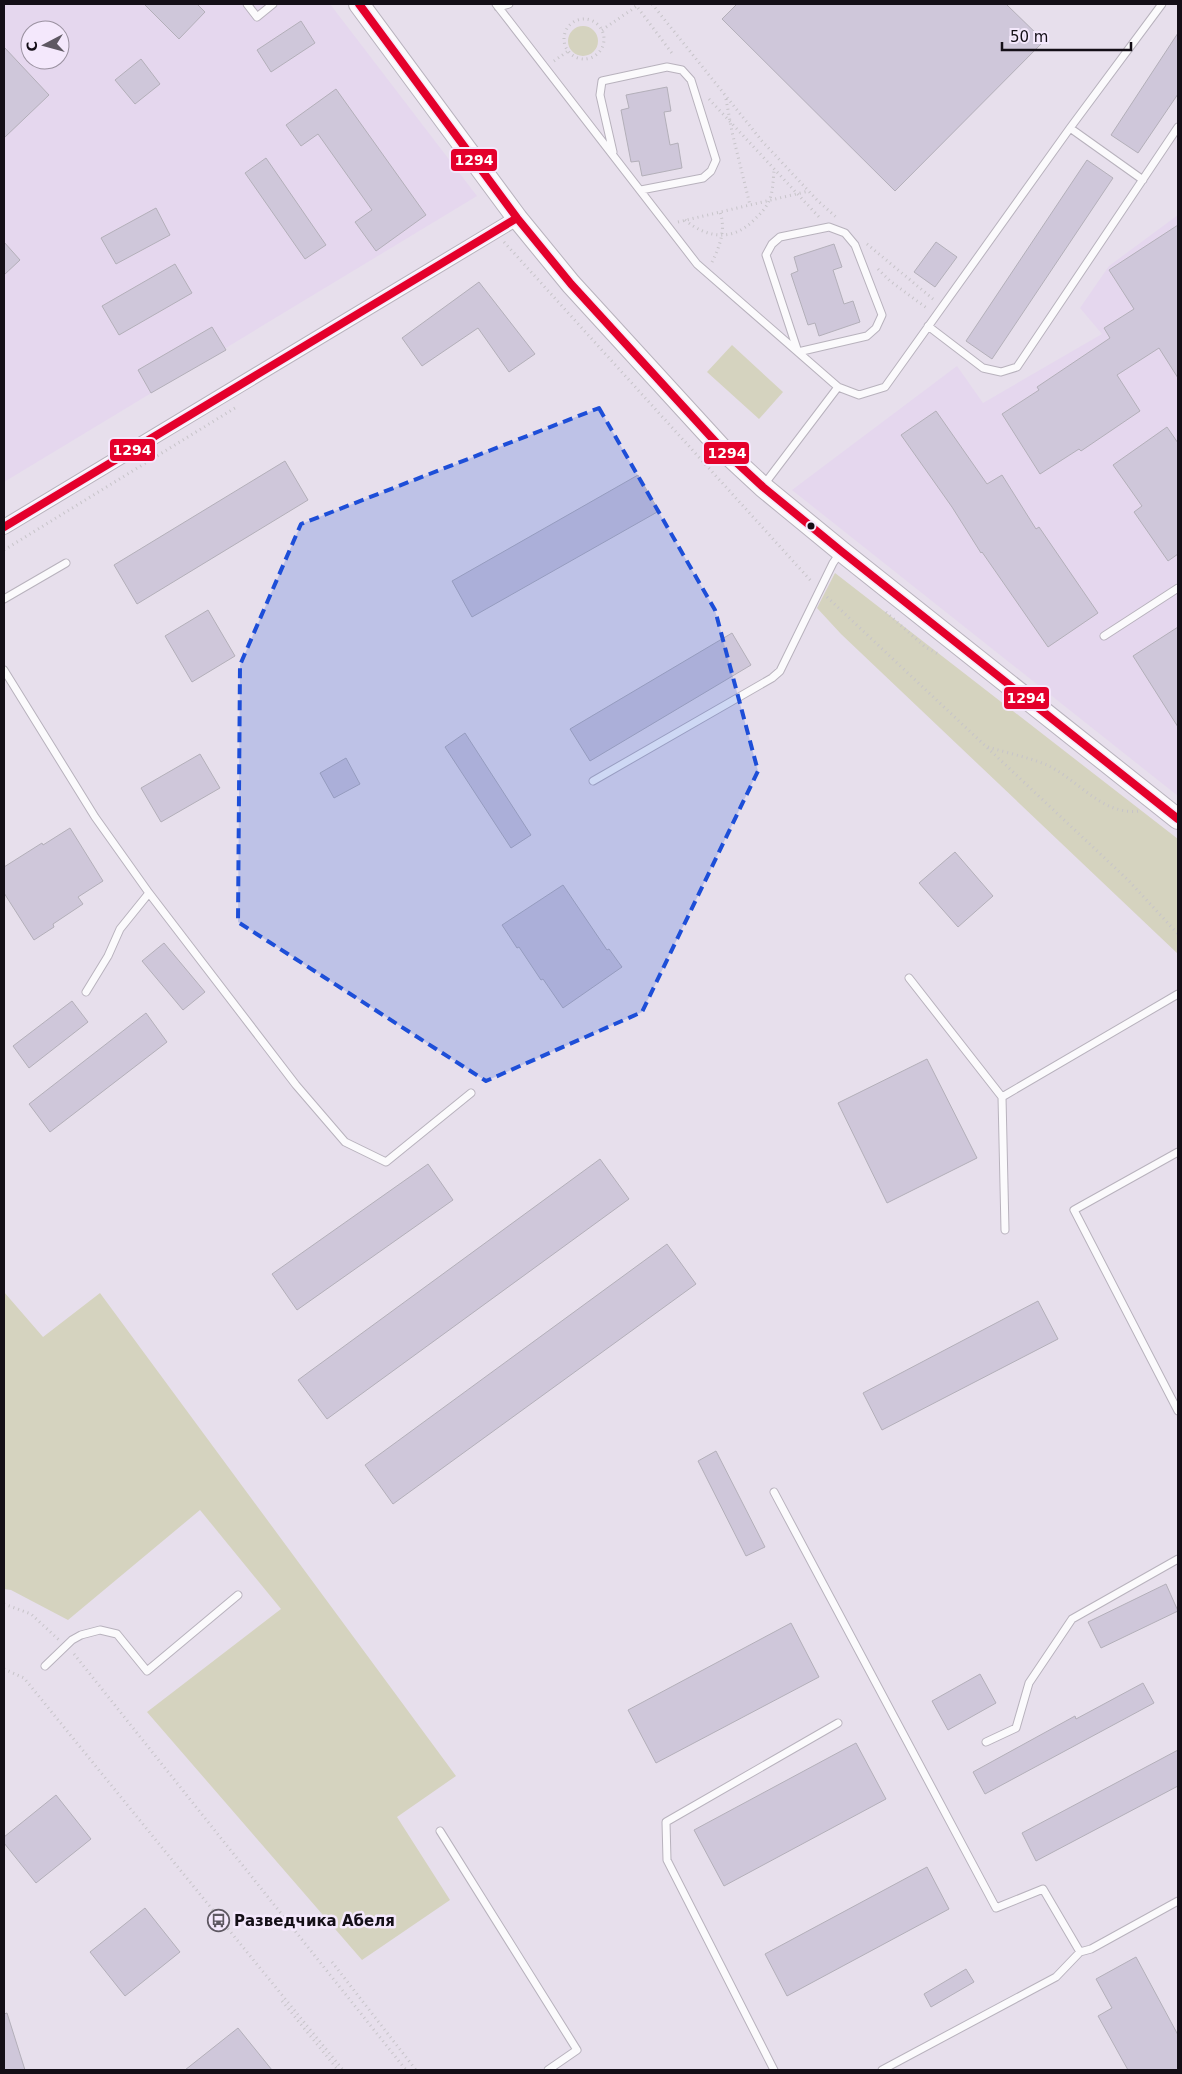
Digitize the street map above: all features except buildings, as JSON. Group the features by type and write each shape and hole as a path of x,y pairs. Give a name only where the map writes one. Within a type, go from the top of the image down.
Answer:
{"street":[{"path":"359,4 517,218 571,284 687,413 722,449 841,551 1178,819"},
{"path":"4,527 517,218"}],"lane":[{"path":"247,4 257,17 273,4"},
{"path":"497,5 509,4"},
{"path":"497,5 697,264 838,386 860,395 885,387 1070,128 1162,4"},
{"path":"613,154 600,95 602,81 667,67 682,70 691,80 716,160 711,170 703,178 641,190"},
{"path":"928,326 983,368 1002,372 1017,367 1178,127"},
{"path":"1070,128 1143,180"},
{"path":"830,227 845,233 855,245 882,315 876,328 867,336 798,352 766,255 772,244 780,237 830,227"},
{"path":"763,486 838,386"},
{"path":"593,781 772,678 786,660 833,562 841,551"},
{"path":"4,599 66,563"},
{"path":"1104,636 1178,588"},
{"path":"4,670 95,817 149,893 296,1085 345,1142 386,1162 471,1093"},
{"path":"86,992 108,956 120,929 149,893"},
{"path":"909,978 1002,1097 1005,1230"},
{"path":"1002,1097 1178,994"},
{"path":"1178,1152 1074,1210 1178,1411"},
{"path":"774,1492 996,1908 1043,1889 1080,1952"},
{"path":"986,1742 1016,1728 1029,1683 1072,1619 1178,1559"},
{"path":"45,1666 81,1635 100,1630 117,1634 147,1671 238,1595"},
{"path":"774,2070 667,1860 666,1822 838,1724"},
{"path":"440,1831 577,2050 548,2070"},
{"path":"882,2070 1056,1977 1080,1952 1091,1949 1178,1901"}],"path":[{"path":"652,4 762,141 809,191 838,218"},
{"path":"602,30 636,5 691,80 730,120 796,194 830,227"},
{"path":"587,19 593,21 602,30 603,42 597,54 583,59 576,58 568,50 564,41 564,33 573,22 587,19"},
{"path":"545,67 568,50"},
{"path":"726,96 750,205"},
{"path":"685,220 694,228 709,234 723,235 745,229 762,212 770,200 774,170"},
{"path":"667,225 809,191"},
{"path":"705,270 713,261 723,235 723,218 720,212"},
{"path":"503,242 820,590 1128,880 1178,934"},
{"path":"867,243 943,306"},
{"path":"876,267 890,281 936,315"},
{"path":"4,550 242,404"},
{"path":"986,746 1045,764 1063,773 1115,810 1127,813 1148,810"},
{"path":"4,1604 30,1614 75,1655 406,2070"},
{"path":"4,1669 24,1678 30,1685 343,2070"},
{"path":"332,1962 416,2070"},
{"path":"282,2001 338,2070"}],"highlighted area":[{"path":"599,408 715,610 758,771 642,1012 486,1081 238,922 240,665 301,524"}],"shaded area":[{"path":"4,4 330,4 477,196 4,482"},
{"path":"583,26 589,27 597,35 597,47 589,55 583,56 577,55 569,47 568,41 569,35 577,27"},
{"path":"1178,215 1178,796 792,490 957,366 983,403 1102,334 1080,308 1109,266"},
{"path":"732,345 783,392 759,419 707,372"},
{"path":"835,573 1178,839 1178,954 841,634 817,608"},
{"path":"4,1292 43,1337 100,1293 456,1776 397,1817 450,1900 362,1960 147,1712 281,1609 200,1510 68,1620 11,1590 4,1589"}],"transit line":[{"name":"1294","path":"359,4 517,218 571,284 722,449 763,487 841,551 1178,819"},
{"name":"1294","path":"4,527 517,218"}],"place":[{"name":"Разведчика Абеля","path":"218,1921"}]}
